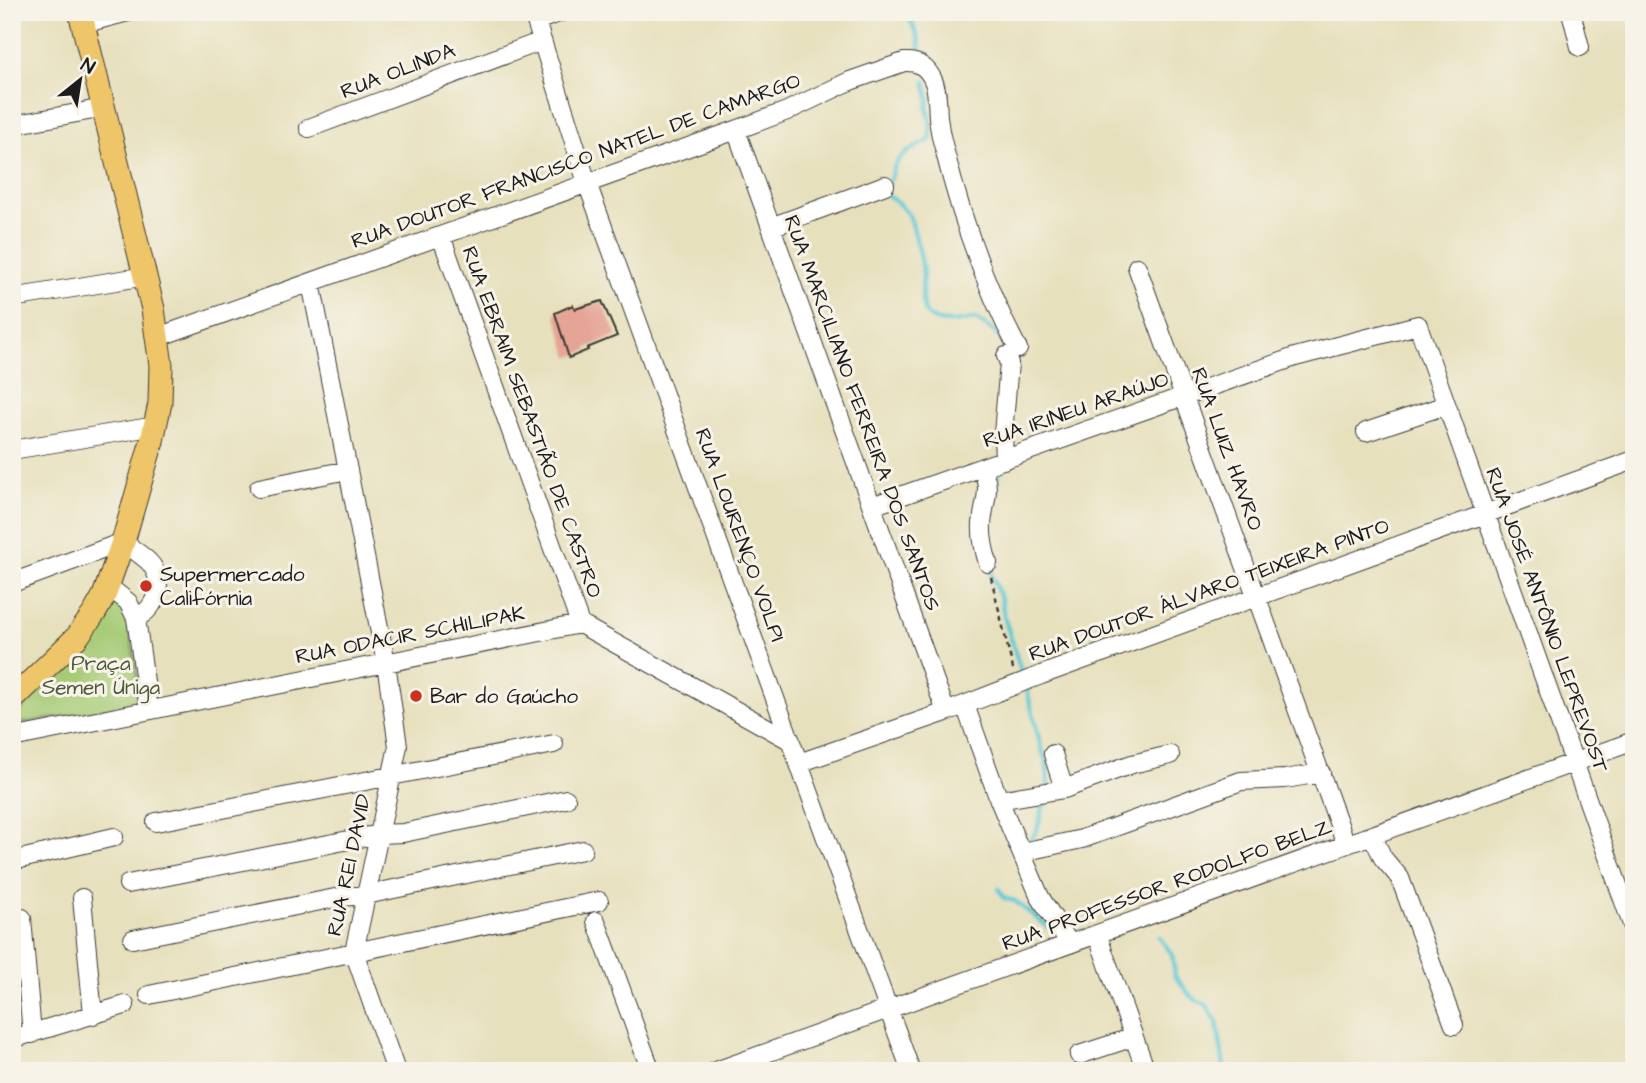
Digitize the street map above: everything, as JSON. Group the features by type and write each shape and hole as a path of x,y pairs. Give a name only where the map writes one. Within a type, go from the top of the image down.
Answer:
{"main road":[{"path":"12,700 77,637 96,612 108,586 156,426 162,384 158,337 146,276 81,18"}],"street":[{"path":"81,18 128,12"},
{"path":"534,17 561,12"},
{"path":"1571,12 1580,47"},
{"name":"RUA LOURENÇO VOLPI","path":"534,17 587,183 911,1071"},
{"name":"RUA OLINDA","path":"309,128 542,41"},
{"name":"RUA DOUTOR FRANCISCO NATEL DE CAMARGO","path":"158,337 736,130 787,111 850,81 913,61 928,70 935,85 944,149 1012,353 1003,434 1004,460"},
{"path":"12,125 104,108"},
{"name":"RUA MARCILIANO FERREIRA DOS SANTOS","path":"736,130 946,712"},
{"path":"771,227 885,185"},
{"name":"RUA EBRAIM SEBASTIÃO DE CASTRO","path":"441,236 580,624"},
{"name":"RUA LUIZ HAVRO","path":"1137,268 1346,844"},
{"path":"12,298 146,276"},
{"name":"RUA REI DAVID","path":"310,283 386,663 398,746 354,952 396,1071"},
{"name":"RUA IRINEU ARAÚJO","path":"872,506 1295,357 1418,325"},
{"name":"RUA JOSÉ ANTÔNIO LEPREVOST","path":"1418,325 1634,930"},
{"path":"1366,432 1446,405"},
{"path":"12,450 156,426"},
{"name":"RUA DOUTOR ÁLVARO TEIXEIRA PINTO","path":"799,763 946,712 1634,460"},
{"path":"982,467 988,486 982,523 983,548 988,563"},
{"path":"259,488 348,470"},
{"path":"12,583 122,542 149,562 158,580 158,593 144,615 132,610 108,586"},
{"path":"132,610 149,710"},
{"path":"580,624 791,741"},
{"name":"RUA ODACIR SCHILIPAK","path":"12,738 580,624"},
{"path":"965,705 999,800 1040,897 1070,944"},
{"name":"RUA PROFESSOR RODOLFO BELZ","path":"716,1071 1634,741"},
{"path":"156,822 554,744"},
{"path":"1054,754 1064,789"},
{"path":"999,800 1064,789 1132,764 1170,755"},
{"path":"1022,852 1082,839 1241,781 1285,779 1321,773"},
{"path":"128,884 379,834 403,833 566,799"},
{"path":"1372,835 1383,858 1400,878 1454,1025"},
{"path":"12,861 114,837"},
{"path":"133,939 583,850"},
{"path":"82,898 93,1015"},
{"path":"149,995 599,901"},
{"path":"22,918 32,1034"},
{"path":"596,921 651,1071"},
{"path":"1097,934 1146,1071"},
{"path":"12,1040 125,1005"},
{"path":"1079,1055 1134,1037"}],"path":[{"path":"988,563 1007,649 1018,684"}],"green space":[{"name":"Praça Semen Úniga","path":"112,600 122,607 128,618 142,704 12,725 12,721 34,695 80,646"}],"building":[{"path":"602,301 617,336 569,358 555,313 573,305 575,309"}],"waterway":[{"path":"907,12 919,40 921,56"},
{"path":"888,183 900,158 930,140 931,123 927,107 929,99 925,81"},
{"path":"886,191 911,220 923,269 923,305 928,315 943,322 976,319 995,332 1007,346"},
{"path":"995,492 998,472"},
{"path":"991,566 991,574 1001,599 1023,678"},
{"path":"1026,686 1047,763 1048,786"},
{"path":"1030,841 1037,830 1048,795"},
{"path":"999,889 1004,898 1015,901 1049,928"},
{"path":"1159,937 1172,954 1175,976 1188,993 1206,1004 1217,1022 1227,1071"}],"place":[{"name":"Supermercado Califórnia","path":"146,586"},
{"name":"Bar do Gaúcho","path":"416,696"}]}
